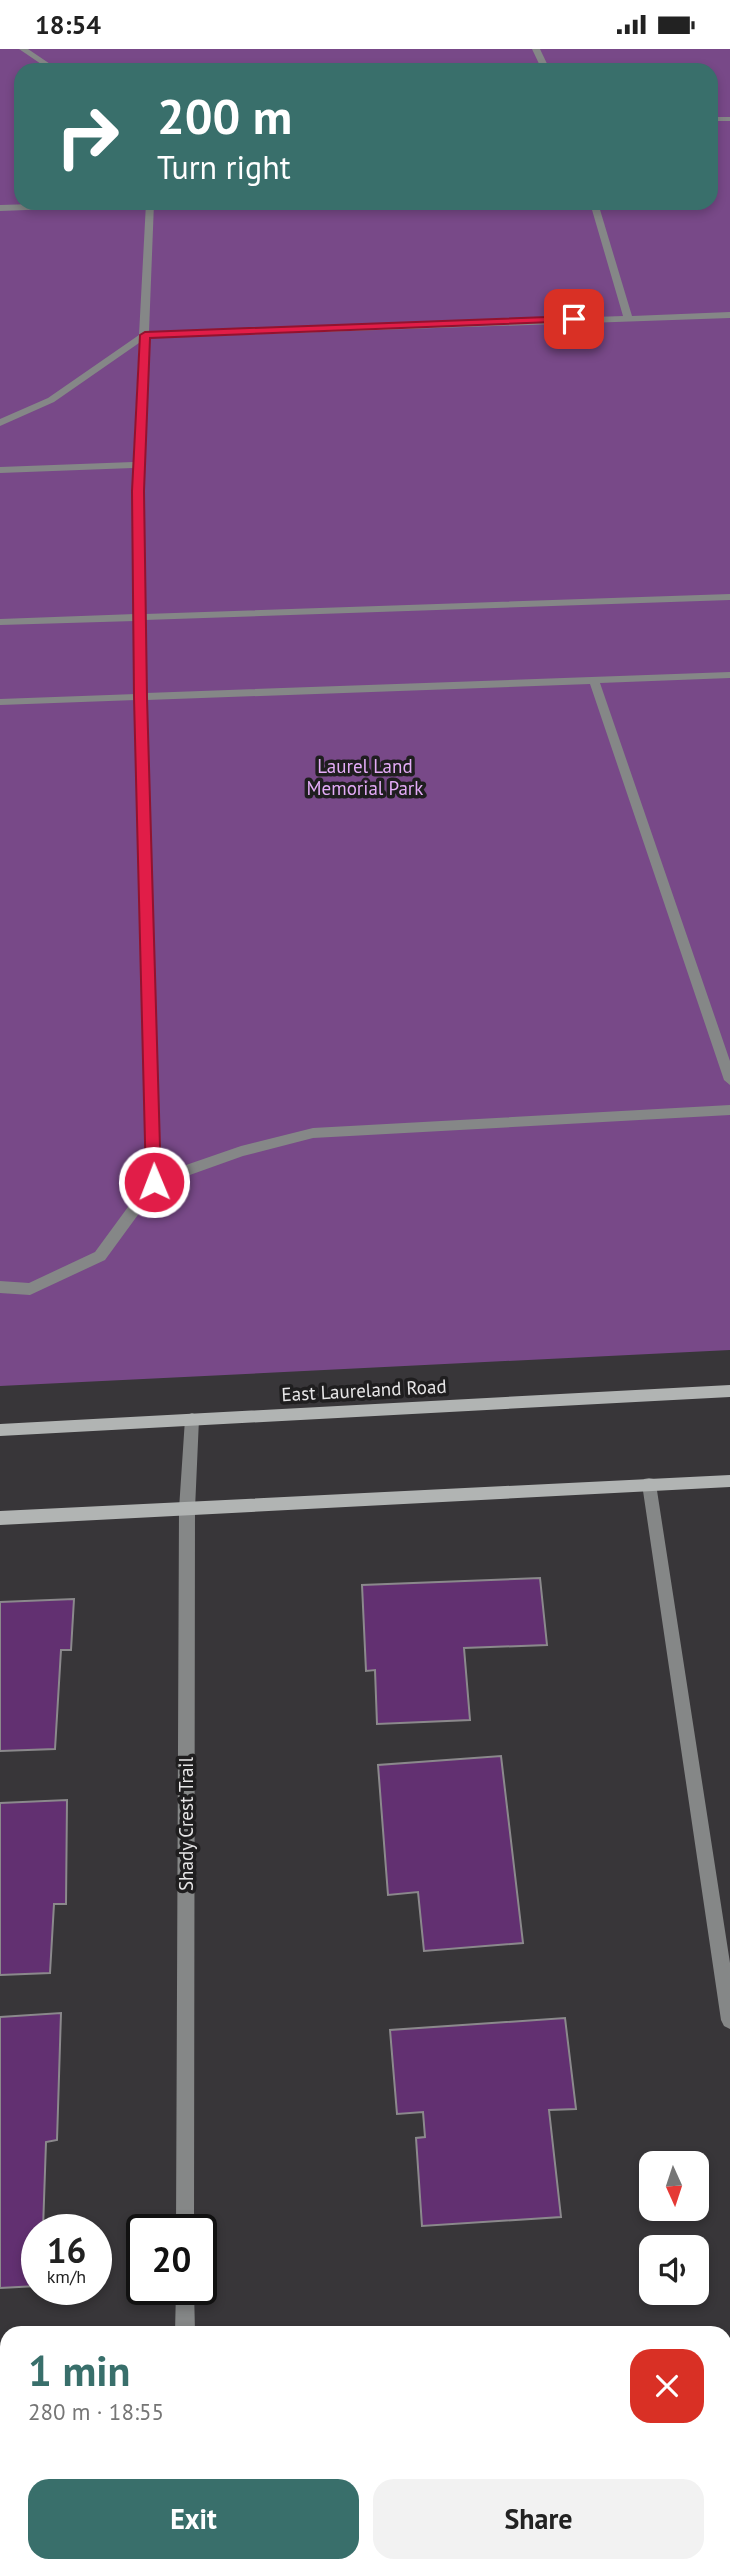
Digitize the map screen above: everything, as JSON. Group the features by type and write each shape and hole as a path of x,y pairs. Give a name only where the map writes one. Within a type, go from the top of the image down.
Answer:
{"main road":[{"name":"East Laureland Road","path":"0,1430 730,1391"},
{"path":"0,1518 730,1481"}],"street":[{"path":"23,49 44,63"},
{"path":"149,210 138,465 139,616 154,1182"},
{"path":"596,210 628,317"},
{"path":"0,423 51,401 145,335 730,315"},
{"path":"0,470 138,465"},
{"path":"0,622 730,597"},
{"path":"0,702 730,675"},
{"path":"594,680 730,1080"},
{"path":"0,1287 30,1289 100,1256 154,1182 241,1151 313,1133 730,1110"},
{"name":"Shady Crest Trail","path":"186,2214 187,1510 192,1419"},
{"path":"649,1484 730,2020"},
{"path":"185,2305 185,2326"}],"green space":[{"name":"Laurel Land Memorial Park","path":"0,49 730,49 730,1350 0,1386"}],"building":[{"path":"540,1578 547,1645 464,1648 470,1720 377,1724 375,1670 366,1671 362,1585"},
{"path":"74,1599 71,1650 61,1650 55,1749 0,1751 0,1602"},
{"path":"501,1756 523,1943 424,1951 418,1892 388,1895 378,1765"},
{"path":"67,1800 66,1904 54,1904 50,1973 0,1975 0,1803"},
{"path":"61,2013 57,2140 46,2142 44,2214 21,2214 21,2287 0,2288 0,2017"},
{"path":"565,2018 576,2109 549,2110 561,2217 422,2226 416,2138 425,2137 423,2112 397,2114 390,2030"}],"route":[{"path":"154,1182 138,491 145,335 574,319"}]}
